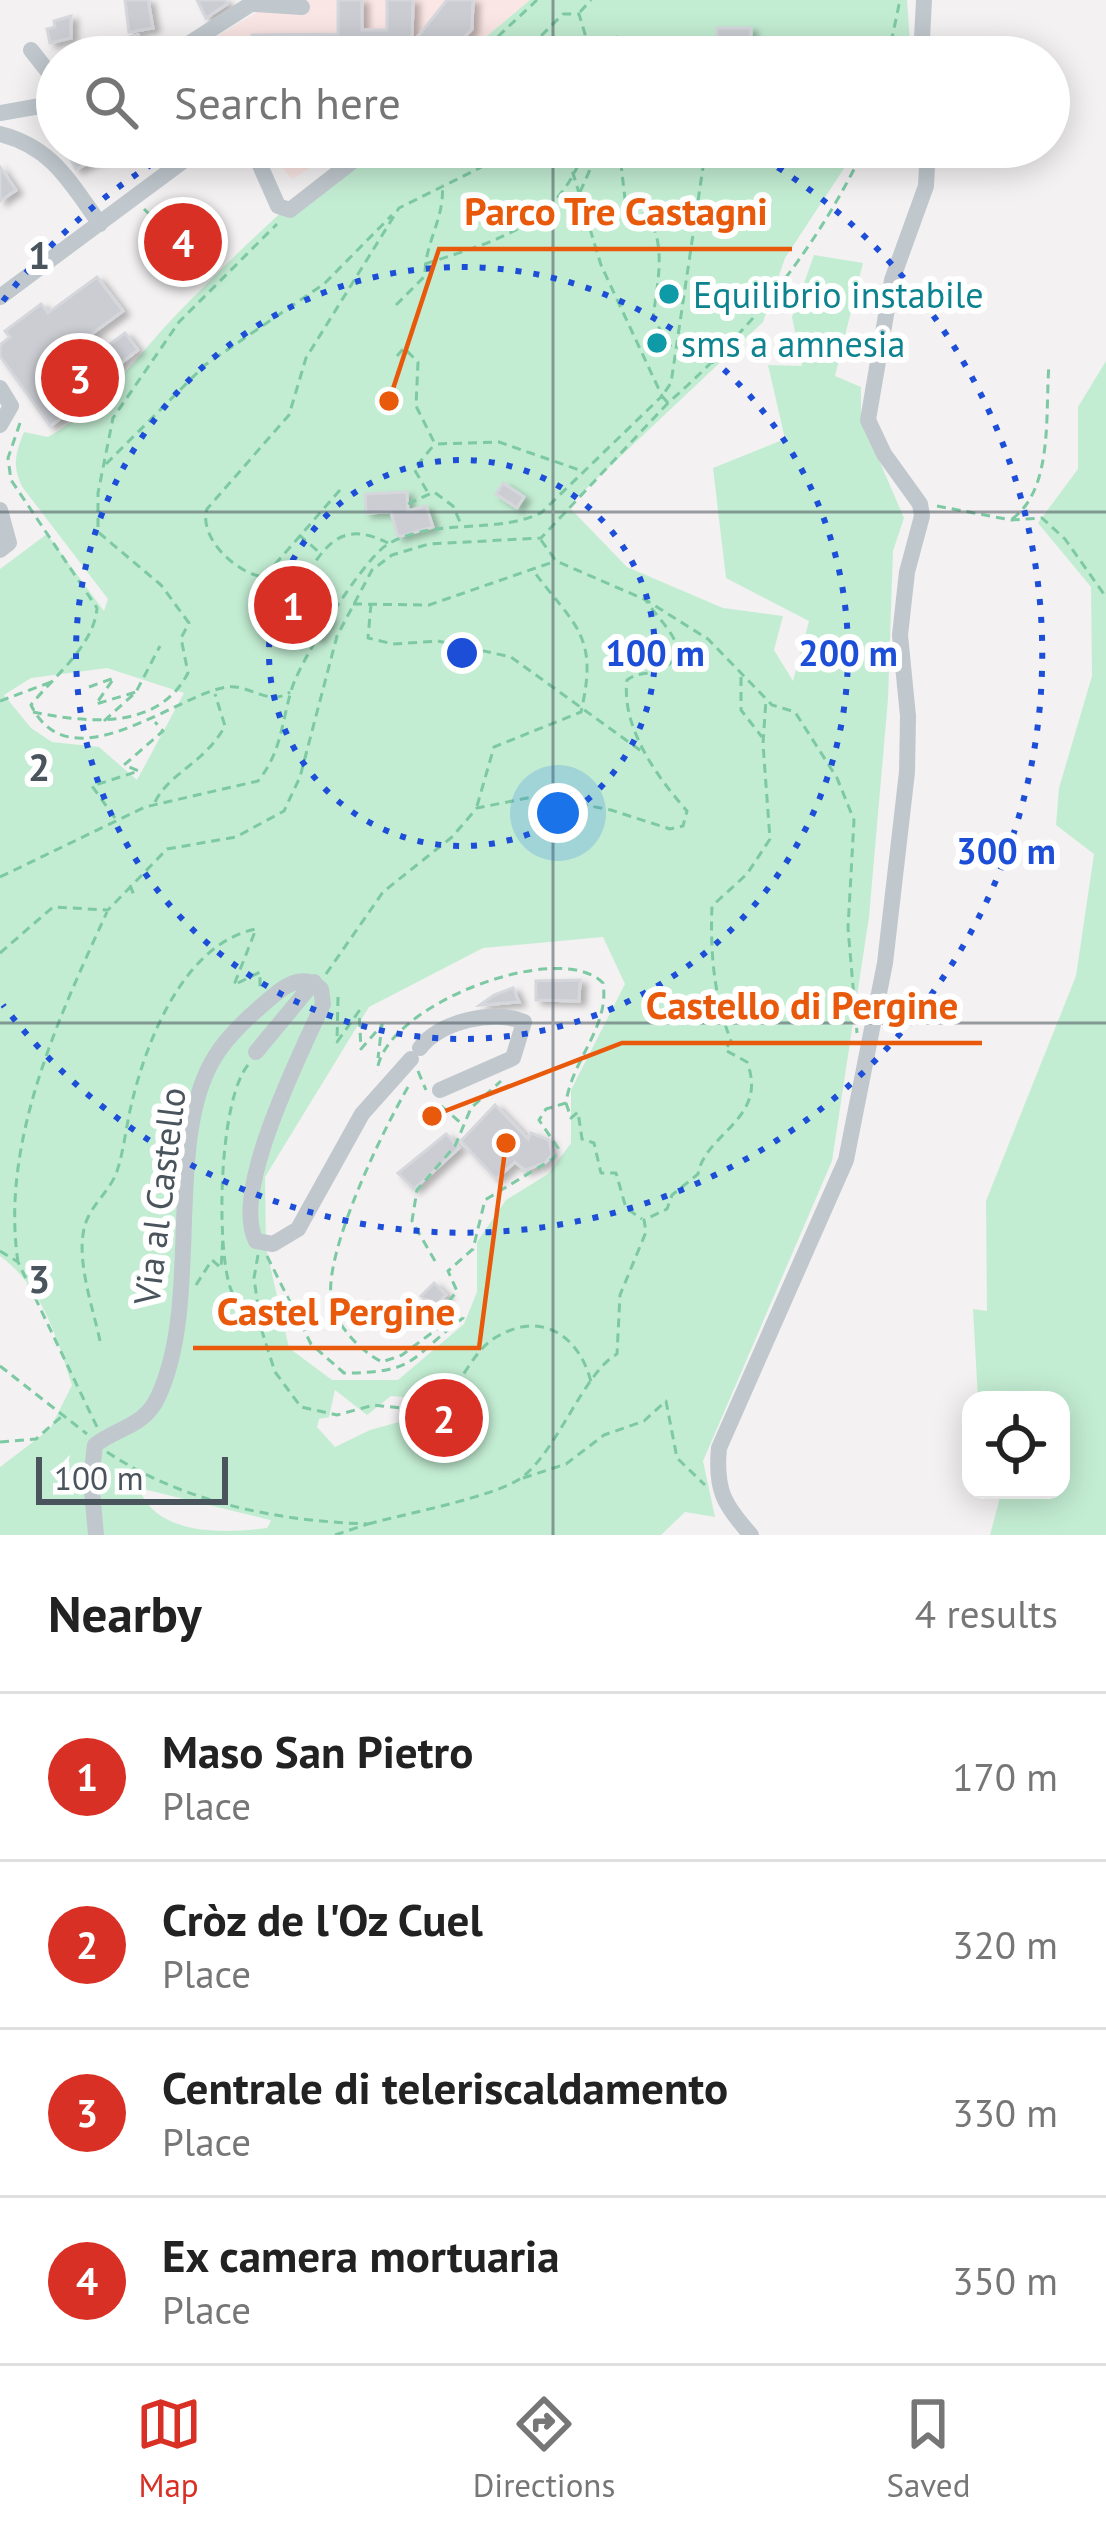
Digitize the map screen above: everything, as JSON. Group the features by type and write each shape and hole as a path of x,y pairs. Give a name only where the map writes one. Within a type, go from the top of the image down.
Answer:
{"street":[{"path":"922,36 924,0"},
{"path":"202,36 256,2 302,7"},
{"path":"31,50 36,56"},
{"path":"0,113 36,107"},
{"path":"0,134 36,146"},
{"path":"61,168 100,224"},
{"path":"0,297 175,168"},
{"path":"261,168 278,206 290,210 344,168"},
{"path":"752,1535 723,1504 716,1483 718,1448 846,1160 885,963 907,772 908,716 900,635 920,504 884,454 868,420 892,280 926,186 927,168"},
{"path":"0,388 11,406 0,425"},
{"path":"0,510 10,531 9,543 0,550"},
{"path":"286,985 318,987"},
{"name":"Via al Castello","path":"98,1441 145,1418 159,1396 175,1341 200,1088 216,1054 286,985"},
{"path":"256,1052 318,987"},
{"path":"318,987 260,1159 249,1228 256,1241 274,1244 298,1228 362,1114 436,1031 450,1023 518,1018 526,1028 513,1058 440,1090"},
{"path":"96,1535 91,1480 98,1441"}],"path":[{"path":"498,36 537,0"},
{"path":"541,36 563,14 579,14 591,0"},
{"path":"892,36 900,0"},
{"path":"579,14 585,36"},
{"path":"105,466 206,365 324,284 399,208 475,168"},
{"path":"571,168 601,265 668,404"},
{"path":"425,263 538,220 574,179 578,168"},
{"path":"580,194 591,168"},
{"path":"621,168 625,200 642,210 658,242 662,270 653,318 674,351"},
{"path":"0,877 153,805 258,781 282,742 292,690 362,566 389,543 461,524 526,520 564,496 671,383 703,168"},
{"path":"10,1148 34,1069 108,910 129,884 167,849 236,837 284,811 300,777 351,604 372,570 392,555 458,538 541,538 783,287 856,168"},
{"path":"396,305 425,276 425,248 444,203 442,182"},
{"path":"134,200 166,230"},
{"path":"340,490 264,577 248,575 212,542 205,515 289,415 306,358 399,208"},
{"path":"33,712 103,722 136,716 183,683 188,674 181,638 189,622 161,585 98,532 95,516 113,418 179,322 290,210"},
{"path":"397,356 404,348 418,362 416,406 435,444"},
{"path":"1011,520 1027,508 1038,483 1048,364"},
{"path":"11,406 21,422 8,458 10,480 97,608 96,622 56,680 35,699 33,712"},
{"path":"461,524 453,506 428,492 414,469 435,444 499,442 586,472"},
{"path":"408,504 428,492"},
{"path":"920,504 1011,520 1042,518 1065,539 1106,598"},
{"path":"308,573 320,552 345,531 363,531 389,543"},
{"path":"298,534 320,552"},
{"path":"541,538 556,561 646,600 693,628 766,699 795,712 837,778 854,820 848,928 856,1028 867,1063"},
{"path":"351,604 429,605 556,561"},
{"path":"532,569 582,629 590,675 581,712"},
{"path":"477,808 538,796 611,810 670,829 683,826 687,812 645,754 624,704 627,680 656,671 674,658 676,635 646,600"},
{"path":"371,604 368,638 393,644 438,641 511,657 645,754"},
{"path":"676,635 693,628"},
{"path":"103,722 136,692 160,646"},
{"path":"332,660 338,669"},
{"path":"741,676 741,710 763,739"},
{"path":"89,687 114,678 96,704 102,706 136,692"},
{"path":"0,701 56,680"},
{"path":"33,712 50,728 70,736 116,733 231,687 284,697 292,690"},
{"path":"153,805 161,790 214,746 225,726 222,700 214,693"},
{"path":"644,1220 668,1209 672,1195 698,1174 701,1157 740,1122 753,1078 747,1062 725,1050 731,1041 721,1015 710,943 712,906 747,874 770,839 763,739 766,699"},
{"path":"413,1061 377,1073 382,1025 361,1049 359,1011 337,1042 340,998 318,987 383,892 452,837 477,808 494,747 581,712"},
{"path":"116,820 92,786 140,771 124,765 163,731 153,720"},
{"path":"129,884 135,898"},
{"path":"0,952 53,907 108,910"},
{"path":"100,1341 85,1268 85,1224 116,1175 133,1095 174,994 213,948 256,929 234,985 260,972 257,1001 286,985"},
{"path":"378,1060 429,1005 457,993 535,971 592,973 603,983 603,1019 568,1081 566,1103 571,1118 578,1112 582,1139 594,1143 601,1173 616,1173 626,1208 644,1220 646,1232 620,1295 617,1354 605,1360 520,1478"},
{"path":"190,1294 212,1260 221,1268 230,1103 256,1052"},
{"path":"435,1262 412,1221 415,1196 455,1146 470,1108 495,1091 513,1058"},
{"path":"413,1061 372,1153 344,1233 333,1280 335,1307 358,1346 382,1362 402,1355 453,1317"},
{"path":"263,1334 254,1260 263,1249 311,1344 344,1372 392,1372 426,1352 463,1318 449,1300 457,1291 448,1271 473,1249 485,1200 547,1167 559,1148 539,1120 546,1109 566,1103"},
{"path":"466,1120 473,1114"},
{"path":"5,1190 18,1262 98,1428 98,1441"},
{"path":"223,1228 230,1288 263,1334 286,1392 310,1413 337,1415 374,1405 409,1408 426,1401 442,1402 498,1336 520,1329 562,1333 583,1350 592,1383"},
{"path":"0,1251 18,1262"},
{"path":"0,1366 134,1469 239,1509 302,1522 368,1524"},
{"path":"335,1535 566,1464 604,1436 644,1420 666,1401 677,1458 723,1504"},
{"path":"0,1442 36,1439 63,1414"}],"shaded area":[{"path":"263,0 530,0 487,36 217,36 256,13"},
{"path":"282,168 310,168 292,179"}],"green space":[{"path":"530,0 907,0 910,36 487,36"},
{"path":"332,168 844,168 785,258 763,322 568,506 627,567 723,608 783,616 774,650 793,681 809,621 726,578 713,468 785,439 768,365 802,366 792,317 814,255 863,263 835,376 861,387 861,418 904,518 893,551 888,699 869,917 832,1161 703,1461 715,1517 685,1512 661,1535 0,1535 0,1467 50,1429 72,1385 37,1298 0,1256 0,569 47,534 104,611 108,599 23,488 17,454 24,432 48,437 101,397 174,317","holes":["107,668 184,693 137,780 99,747 52,742 31,728 4,695 31,678","603,937 625,984 571,1090 571,1143 548,1174 506,1200 477,1242 477,1292 464,1324 398,1380 332,1380 289,1348 266,1248 265,1177 369,1007 483,948","436,1389 441,1408 435,1412 370,1430 335,1447 317,1427 319,1419 329,1417 335,1390 367,1415 391,1396 414,1398","139,1488 271,1521 267,1528 249,1530 192,1528 160,1515"]},
{"path":"1106,361 1106,1535 990,1535 1000,1499 1070,1499 1070,1391 978,1391 973,1309 987,1311 986,1201 1076,976 1094,854 1056,825 1059,788 1092,676 1091,587 1038,523 1078,469 1078,407"}],"building":[{"path":"125,0 148,0 153,28 129,32"},
{"path":"197,0 225,0 227,4 206,18"},
{"path":"338,0 362,0 362,30 387,30 387,0 413,0 412,36 252,36 252,35 338,34"},
{"path":"447,0 473,0 472,29 465,36 418,36"},
{"path":"71,16 71,36 48,36 47,29 55,27 54,21"},
{"path":"717,28 751,28 751,36 717,36"},
{"path":"0,167 16,190 0,201"},
{"path":"187,223 200,233 178,261 165,250"},
{"path":"97,277 123,311 82,341 94,356 125,333 138,350 60,410 64,416 50,426 0,356 0,345 10,337 5,331 41,304 48,313"},
{"path":"503,483 524,497 517,508 496,494"},
{"path":"407,492 408,511 426,506 433,527 398,537 391,512 366,513 365,494"},
{"path":"287,591 330,619 318,638 297,624 289,638 266,624"},
{"path":"580,980 579,1001 536,1000 536,981"},
{"path":"513,988 519,1002 480,1005 494,995"},
{"path":"495,1105 528,1139 531,1133 549,1140 552,1155 545,1163 525,1170 515,1162 496,1179 461,1141"},
{"path":"446,1134 459,1148 414,1189 398,1173"},
{"path":"434,1283 446,1295 433,1308 421,1296"}],"place":[{"name":"Ex camera mortuaria","path":"183,242"},
{"name":"Equilibrio instabile","path":"669,294"},
{"name":"sms a amnesia","path":"657,343"},
{"name":"Centrale di teleriscaldamento","path":"80,378"},
{"name":"Parco Tre Castagni","path":"389,401"},
{"name":"Maso San Pietro","path":"293,605"},
{"name":"Castello di Pergine","path":"432,1116"},
{"name":"Castel Pergine","path":"506,1143"},
{"name":"Cròz de l'Oz Cuel","path":"444,1418"}]}
